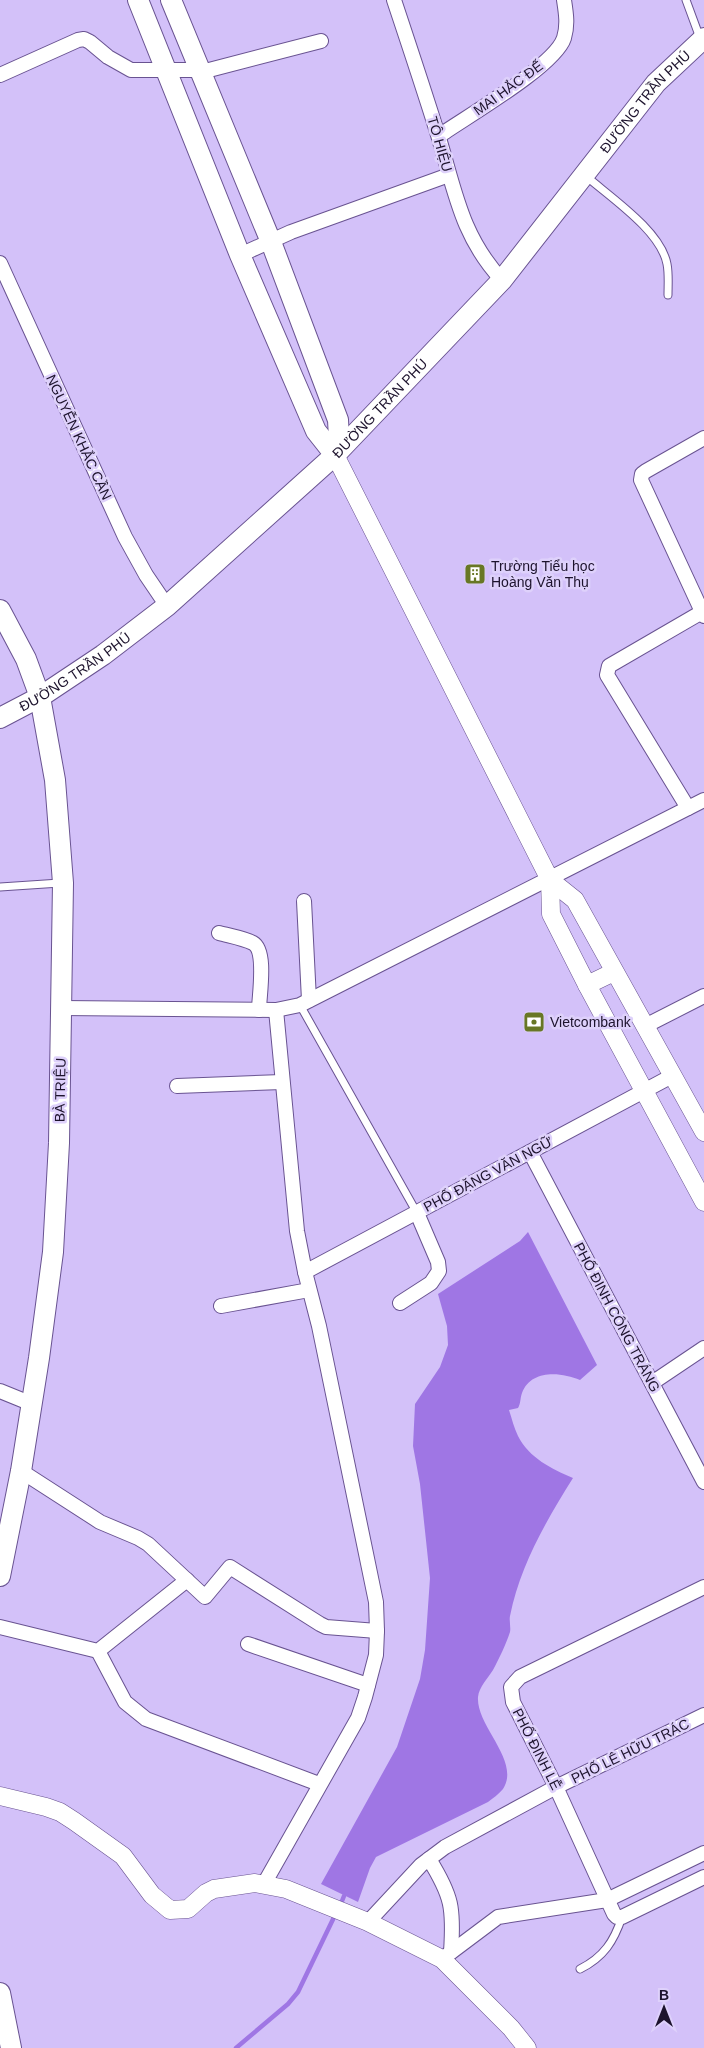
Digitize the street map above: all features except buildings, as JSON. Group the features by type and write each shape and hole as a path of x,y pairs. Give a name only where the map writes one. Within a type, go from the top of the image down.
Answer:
{"main road":[{"path":"138,0 168,70 240,256 316,431 335,455"},
{"path":"171,0 271,242 338,420 339,438 335,455"},
{"name":"ĐƯỜNG TRẦN PHÚ","path":"0,718 40,697 103,655 167,606 335,455 502,280 656,83 703,42"},
{"name":"BÀ TRIỆU","path":"0,610 26,659 40,697 55,780 63,883 59,1142 53,1252 32,1404 21,1471 6,1526 0,1576"},
{"path":"0,1993 10,2041"}],"street":[{"name":"TÔ HIỆU","path":"394,0 438,136 455,197 471,236 486,263 502,280"},
{"name":"MAI HẮC ĐẾ","path":"438,136 530,75 558,50 564,39 567,22 564,0"},
{"path":"0,75 84,39 131,70 209,70 321,41"},
{"path":"240,256 291,232 449,175"},
{"name":"NGUYỄN KHẮC CẦN","path":"0,262 125,537 146,575 167,606"},
{"path":"688,808 607,675 607,669 609,666 703,614 641,480 646,471 704,438"},
{"path":"335,455 550,880 575,900 704,1132"},
{"path":"61,1008 276,1010 305,1003 704,800"},
{"path":"550,880 551,914 587,986 704,1202"},
{"path":"304,901 305,1003"},
{"path":"219,933 253,943 258,948 261,958 258,1010"},
{"path":"587,986 614,972"},
{"path":"645,1026 704,996"},
{"path":"264,1884 358,1718 376,1655 377,1631 373,1583 297,1231 276,1010"},
{"name":"PHỐ ĐẶNG VĂN NGỮ","path":"305,1272 672,1076"},
{"path":"176,1086 282,1082"},
{"name":"PHỐ ĐINH CÔNG TRÁNG","path":"530,1152 704,1482"},
{"path":"400,1303 431,1283 439,1271 438,1262 417,1213"},
{"path":"221,1306 309,1290"},
{"path":"652,1383 704,1348"},
{"path":"0,1391 32,1404"},
{"path":"21,1471 100,1522 148,1544 204,1597 230,1567 326,1627 377,1631"},
{"path":"98,1651 187,1580"},
{"name":"PHỐ ĐINH LỄ","path":"622,1917 617,1917 614,1914 607,1900 556,1787 513,1702 511,1687 520,1677 704,1587"},
{"path":"0,1627 98,1651 125,1702 146,1718 319,1784"},
{"path":"248,1644 368,1684"},
{"name":"PHỐ LÊ HỮU TRÁC","path":"368,1922 429,1859 445,1847 556,1787 704,1715"},
{"path":"0,1796 46,1807 60,1812 74,1821 122,1856 152,1895 170,1910 188,1909 206,1893 214,1889 255,1883 264,1884 286,1889 447,1956 527,2048"},
{"path":"447,1956 498,1917 607,1900 704,1852"},
{"path":"429,1859 445,1885 450,1901 452,1934 447,1956"},
{"path":"622,1917 704,1877"}],"lane":[{"path":"686,0 703,42"},
{"path":"584,174 639,222 658,243 667,263 668,295"},
{"path":"0,887 63,883"},
{"path":"305,1003 417,1213"},
{"path":"580,1969 590,1964 612,1942 622,1917"}],"shaded area":[{"path":"528,1232 597,1365 580,1380 556,1374 539,1376 526,1385 518,1408 509,1410 518,1436 528,1451 549,1467 573,1478 544,1527 527,1562 514,1597 508,1637 478,1697 479,1708 502,1755 507,1778 503,1789 488,1802 376,1857 358,1902 321,1884 397,1747 420,1679 425,1650 430,1578 420,1484 413,1446 415,1404 440,1367 448,1345 447,1326 438,1294 520,1241"}],"waterway":[{"path":"340,1906 344,1896"},
{"path":"236,2048 288,2004 298,1992 336,1913"}],"place":[{"name":"Trường Tiểu học Hoàng Văn Thụ","path":"475,574"},
{"name":"Vietcombank","path":"534,1022"}]}
